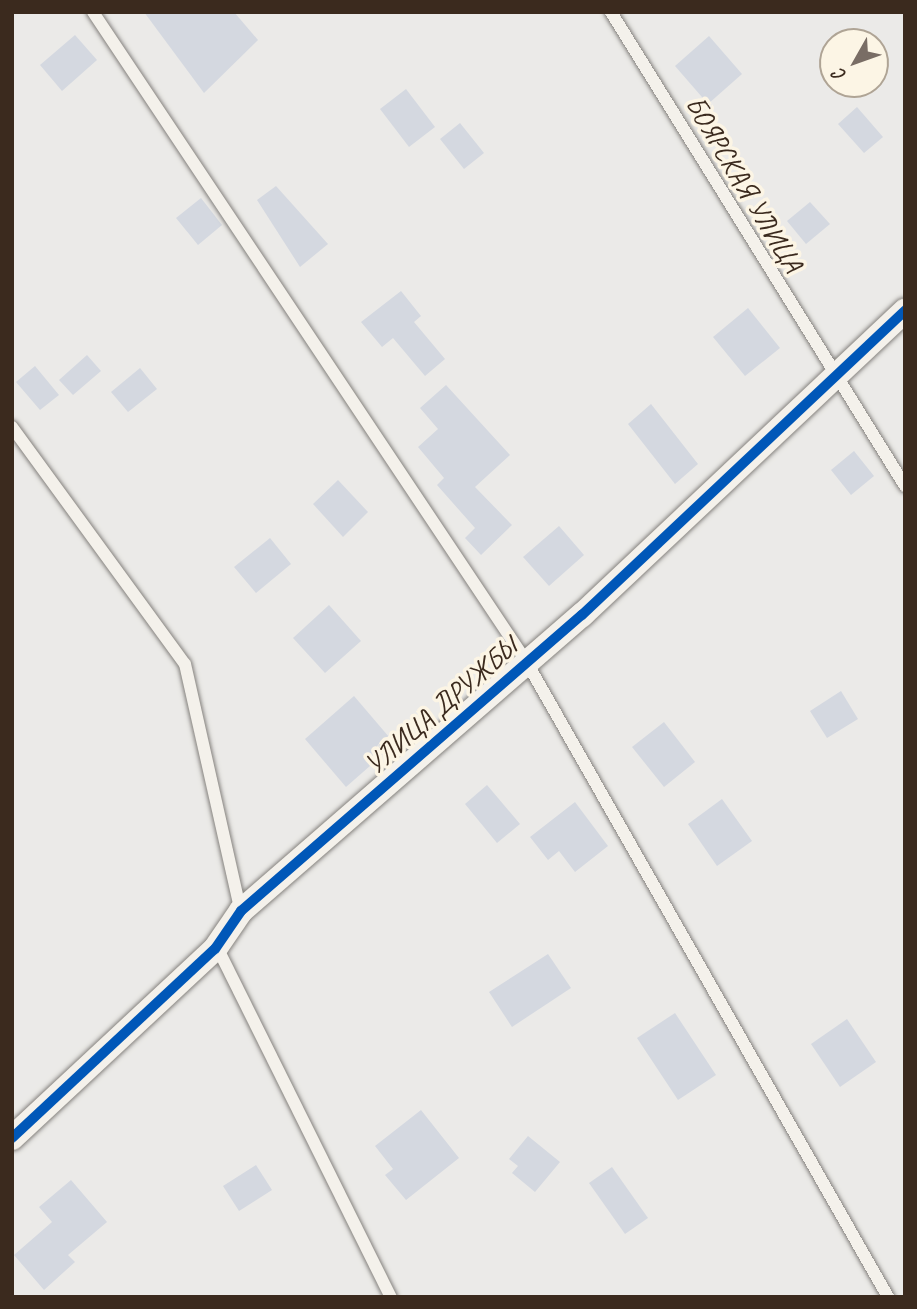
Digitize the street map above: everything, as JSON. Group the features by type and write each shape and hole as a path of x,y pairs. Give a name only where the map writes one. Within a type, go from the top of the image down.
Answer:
{"street":[{"name":"УЛИЦА ДРУЖБЫ","path":"242,911 526,661 835,381 905,312"},
{"path":"12,1138 215,949"}],"lane":[{"path":"93,12 526,661 888,1297"},
{"name":"БОЯРСКАЯ УЛИЦА","path":"611,12 835,381 905,486"},
{"path":"12,427 185,664 242,911 215,949 391,1297"}],"building":[{"path":"144,12 234,12 258,40 204,93"},
{"path":"75,35 97,60 62,91 40,65"},
{"path":"709,36 742,74 708,104 675,66"},
{"path":"406,89 435,127 409,147 380,109"},
{"path":"857,107 883,137 864,153 838,124"},
{"path":"460,123 484,153 464,169 440,139"},
{"path":"276,186 328,244 300,267 257,200"},
{"path":"201,198 222,225 198,245 176,218"},
{"path":"810,202 830,224 806,244 787,221"},
{"path":"401,291 421,316 414,322 445,359 425,376 393,338 382,347 361,322"},
{"path":"748,308 780,348 745,376 713,337"},
{"path":"87,355 101,371 73,395 59,380"},
{"path":"35,366 59,395 40,410 16,382"},
{"path":"140,368 157,389 128,412 111,392"},
{"path":"446,385 510,455 475,487 512,525 481,555 465,538 475,528 437,485 444,478 418,447 438,429 420,408"},
{"path":"651,404 698,464 675,484 628,424"},
{"path":"854,451 874,476 851,495 831,470"},
{"path":"338,480 368,512 343,537 313,504"},
{"path":"559,526 584,555 549,586 523,557"},
{"path":"270,538 291,564 256,593 234,567"},
{"path":"329,605 361,641 325,673 293,638"},
{"path":"841,691 858,719 827,738 810,711"},
{"path":"354,696 395,744 346,787 305,739"},
{"path":"664,722 695,762 664,787 632,747"},
{"path":"487,785 520,824 497,843 465,804"},
{"path":"722,799 752,841 717,866 688,824"},
{"path":"575,802 608,846 575,872 559,851 548,860 530,837"},
{"path":"548,954 571,988 512,1027 489,992"},
{"path":"675,1013 716,1075 678,1100 637,1038"},
{"path":"847,1019 876,1062 840,1087 811,1044"},
{"path":"421,1110 459,1158 406,1200 385,1175 393,1169 375,1146"},
{"path":"528,1136 560,1162 535,1192 512,1173 518,1166 509,1159"},
{"path":"256,1165 272,1190 239,1211 223,1186"},
{"path":"612,1167 648,1218 625,1234 589,1183"},
{"path":"71,1180 107,1222 68,1255 75,1262 44,1290 14,1255 52,1222 39,1207"}],"cycle path":[{"path":"12,1138 215,949 241,911 582,615 905,311"}]}
